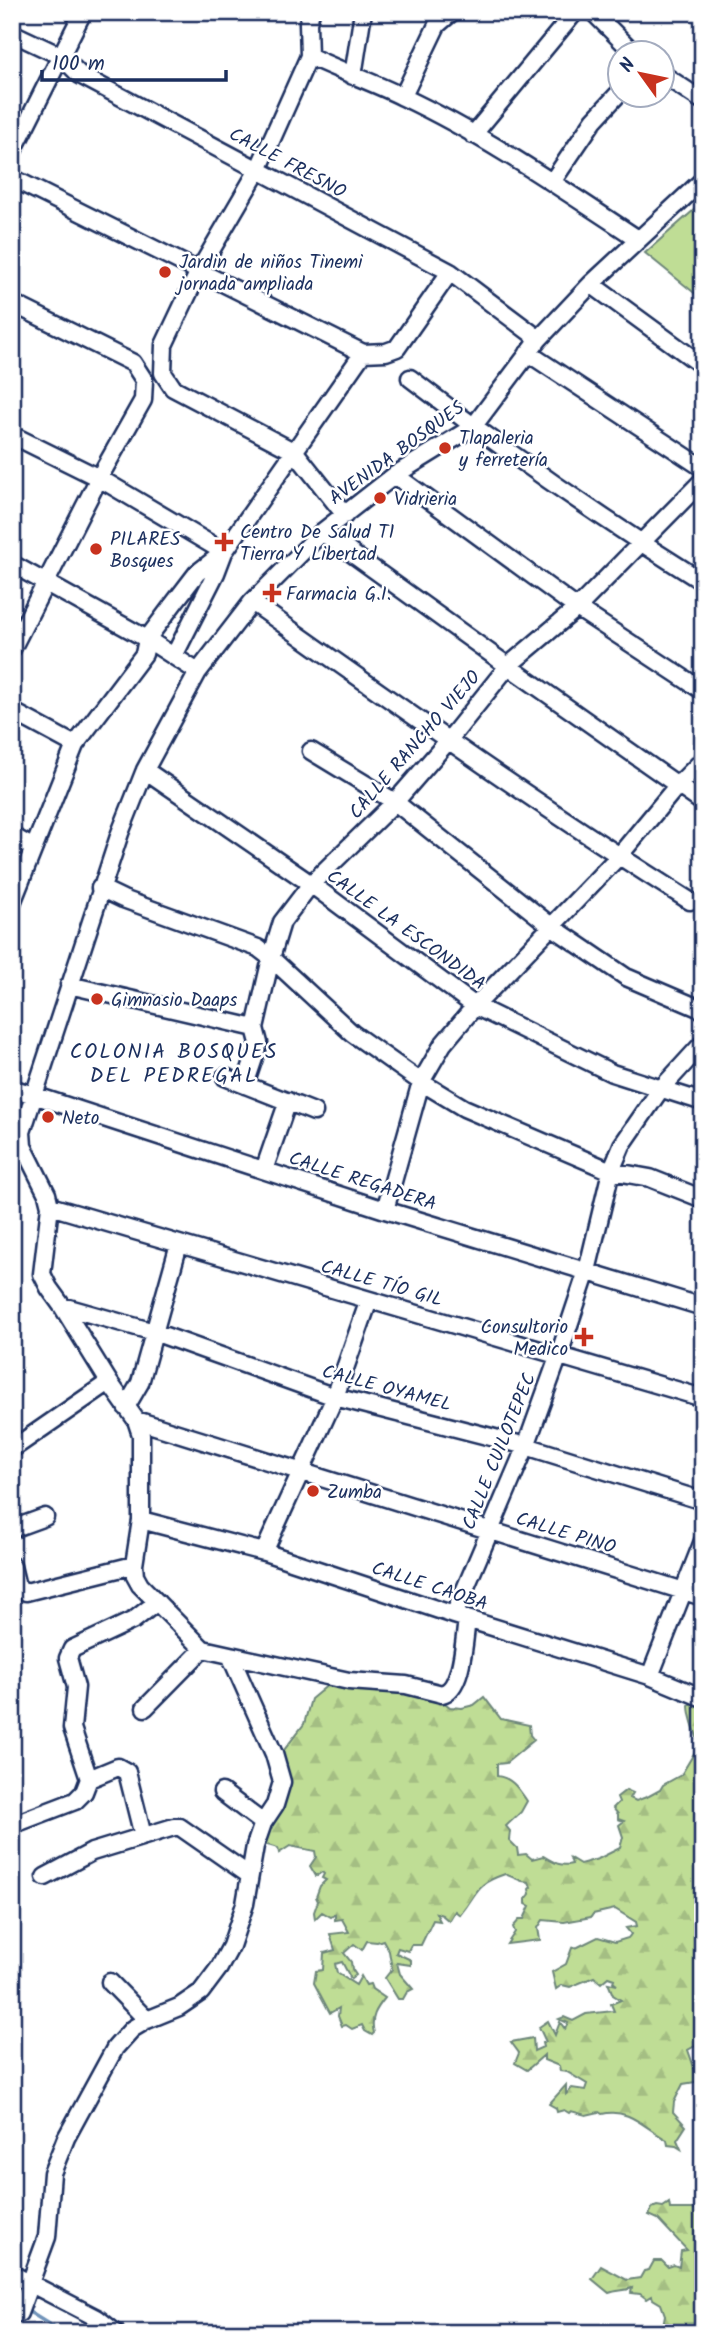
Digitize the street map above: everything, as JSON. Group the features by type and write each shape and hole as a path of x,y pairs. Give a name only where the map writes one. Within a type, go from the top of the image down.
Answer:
{"street":[{"path":"12,153 83,12"},
{"path":"311,12 308,23 309,57 258,170 199,271 164,345 163,373 173,388 295,452 345,515"},
{"path":"353,76 363,12"},
{"path":"402,96 437,25 452,12"},
{"path":"473,135 575,12"},
{"path":"593,12 620,38"},
{"name":"CALLE FRESNO","path":"12,33 61,56 80,75 450,271 539,339"},
{"path":"309,57 402,96 473,135 552,182 638,239"},
{"path":"676,83 703,101"},
{"path":"552,182 594,120 606,108"},
{"path":"12,178 363,353 386,352 397,348 450,271"},
{"name":"AVENIDA BOSQUES","path":"50,1206 47,1194 23,1146 22,1132 100,888 145,770 198,673 252,602 322,532 395,475 473,427 539,339 591,284 703,180"},
{"path":"591,284 703,366"},
{"path":"12,303 133,363 144,380 143,400 99,478 12,649"},
{"path":"12,903 75,745 144,654 147,639 197,573 223,552 363,353"},
{"path":"528,353 703,468"},
{"path":"410,378 473,427 703,583"},
{"path":"12,435 99,478 223,552"},
{"path":"395,475 577,608 703,691"},
{"name":"CALLE RANCHO VIEJO","path":"245,1085 259,1042 256,1028 271,958 282,922 311,884 395,802 508,666 577,608 703,480"},
{"path":"322,532 703,803"},
{"path":"174,656 216,573 223,552"},
{"path":"12,564 147,639 198,673"},
{"path":"252,602 448,741 690,901"},
{"path":"12,711 75,745"},
{"path":"311,751 395,802 551,926 626,977 703,1010"},
{"path":"385,1210 421,1082 443,1044 475,1006 619,856 677,786 703,760"},
{"name":"CALLE LA ESCONDIDA","path":"145,770 311,884 475,1006 612,1073 703,1102"},
{"path":"12,836 34,848"},
{"path":"100,888 123,899 258,948 352,1033 421,1082 464,1108 611,1171 650,1178 703,1199"},
{"path":"69,985 256,1028"},
{"name":"CALLE CUILOTEPEC","path":"230,1655 349,1681 406,1685 442,1694 453,1688 458,1679 461,1617 489,1530 526,1446 559,1355 587,1271 611,1171 622,1145 660,1090 703,1043"},
{"path":"225,1077 314,1112"},
{"name":"CALLE REGADERA","path":"12,1088 385,1210 703,1307"},
{"path":"264,1170 288,1101"},
{"path":"15,2314 30,2284 47,2237 52,2173 66,2138 114,2048 132,2029 179,2007 201,1993 219,1968 231,1946 245,1904 255,1846 263,1823 275,1805 282,1782 274,1754 230,1655 202,1649 140,1585 135,1576 134,1565 141,1520 141,1435 131,1414 42,1274 50,1206"},
{"name":"CALLE TÍO GIL","path":"50,1206 703,1398"},
{"path":"131,1414 179,1244"},
{"path":"264,1552 335,1396 369,1300"},
{"name":"CALLE OYAMEL","path":"62,1306 154,1332 335,1396 526,1446 703,1501"},
{"path":"12,1428 17,1446 109,1382"},
{"name":"CALLE PINO","path":"131,1414 300,1472 703,1597"},
{"path":"12,1529 45,1517"},
{"name":"CALLE CAOBA","path":"141,1520 264,1552 650,1676 703,1698"},
{"path":"650,1676 703,1541"},
{"path":"12,1566 17,1587 26,1592 134,1565"},
{"path":"12,1825 75,1801 84,1792 89,1779 72,1728 76,1687 69,1662 70,1653 75,1647 134,1620 157,1602"},
{"path":"145,1708 202,1649"},
{"path":"89,1779 118,1766 127,1772 143,1836"},
{"path":"222,1792 263,1823"},
{"path":"45,1877 92,1853 174,1827 180,1827 249,1875"},
{"path":"110,1982 147,2020"},
{"path":"12,2273 97,2318 116,2333"}],"green space":[{"path":"703,202 703,300 645,253"},
{"path":"342,1681 411,1690 425,1700 442,1701 450,1707 474,1705 484,1697 501,1719 529,1725 530,1735 534,1740 506,1763 497,1764 497,1776 511,1782 527,1801 521,1812 506,1826 510,1831 509,1840 517,1848 518,1855 526,1854 532,1859 543,1856 564,1865 572,1864 570,1858 580,1864 620,1848 623,1837 619,1825 624,1821 618,1819 613,1808 619,1802 617,1797 626,1790 633,1793 630,1798 636,1801 660,1790 663,1785 681,1775 699,1745 689,1705 703,1696 703,2036 688,2050 695,2070 703,2074 702,2081 683,2084 674,2102 673,2112 686,2126 677,2140 681,2149 668,2145 667,2140 620,2113 599,2112 586,2115 564,2110 557,2112 556,2108 549,2104 566,2085 566,2094 572,2088 585,2090 587,2084 567,2072 560,2071 559,2066 544,2060 544,2055 527,2070 515,2063 519,2053 511,2042 533,2038 534,2051 543,2047 542,2043 546,2042 539,2027 548,2021 555,2035 560,2022 565,2029 568,2023 559,2019 564,2017 573,2021 586,2014 614,2011 611,2004 621,2000 613,1995 608,1983 617,1985 613,1982 614,1979 608,1977 601,1983 594,1977 570,1987 562,1985 556,1989 552,1972 566,1964 572,1948 598,1937 615,1942 628,1938 631,1934 626,1928 637,1926 636,1922 615,1909 564,1922 543,1920 538,1928 540,1940 507,1944 515,1932 513,1927 520,1919 524,1919 530,1906 526,1904 526,1899 531,1887 529,1882 505,1874 482,1885 460,1915 455,1911 449,1921 436,1913 440,1921 433,1920 421,1945 411,1945 408,1951 398,1948 396,1953 411,1960 411,1965 397,1963 400,1974 413,1989 407,1992 403,1999 398,1999 385,1978 392,1969 389,1951 383,1940 367,1941 362,1950 354,1944 344,1953 356,1975 351,1979 342,1962 335,1964 337,1973 356,1985 361,1976 366,1985 370,1984 372,1989 385,1998 375,2014 372,2035 365,2031 362,2025 352,2029 346,2025 342,2026 338,2016 339,2008 330,2013 314,1983 316,1971 323,1970 324,1953 335,1950 330,1934 349,1932 342,1919 335,1920 335,1914 331,1917 322,1912 315,1919 314,1912 318,1901 316,1897 320,1886 326,1880 322,1878 322,1872 316,1876 310,1866 316,1857 315,1851 290,1846 279,1853 278,1848 253,1841 254,1825 272,1809 281,1754 304,1724 311,1699 329,1684 332,1686"},
{"path":"669,2203 670,2209 703,2209 703,2333 654,2333 653,2330 662,2331 665,2315 661,2304 652,2296 647,2299 640,2294 631,2293 632,2288 609,2293 592,2279 601,2266 627,2280 640,2278 654,2261 662,2261 668,2267 679,2267 681,2251 687,2250 658,2219 649,2215 652,2208 663,2207"}],"waterway":[{"path":"26,2310 63,2333"}],"place":[{"name":"Jardin de niños Tinemi jornada ampliada","path":"165,272"},
{"name":"Tlapaleria y ferretería","path":"445,448"},
{"name":"Vidrieria","path":"380,498"},
{"name":"Centro De Salud T1 Tierra Y Libertad","path":"224,542"},
{"name":"PILARES Bosques","path":"96,549"},
{"name":"Farmacia G.I.","path":"272,593"},
{"name":"Gimnasio Daaps","path":"97,999"},
{"name":"Neto","path":"48,1117"},
{"name":"Consultorio Medico","path":"584,1337"},
{"name":"Zumba","path":"313,1491"}],"district":[{"name":"COLONIA BOSQUES DEL PEDREGAL","path":"174,1063"}]}
